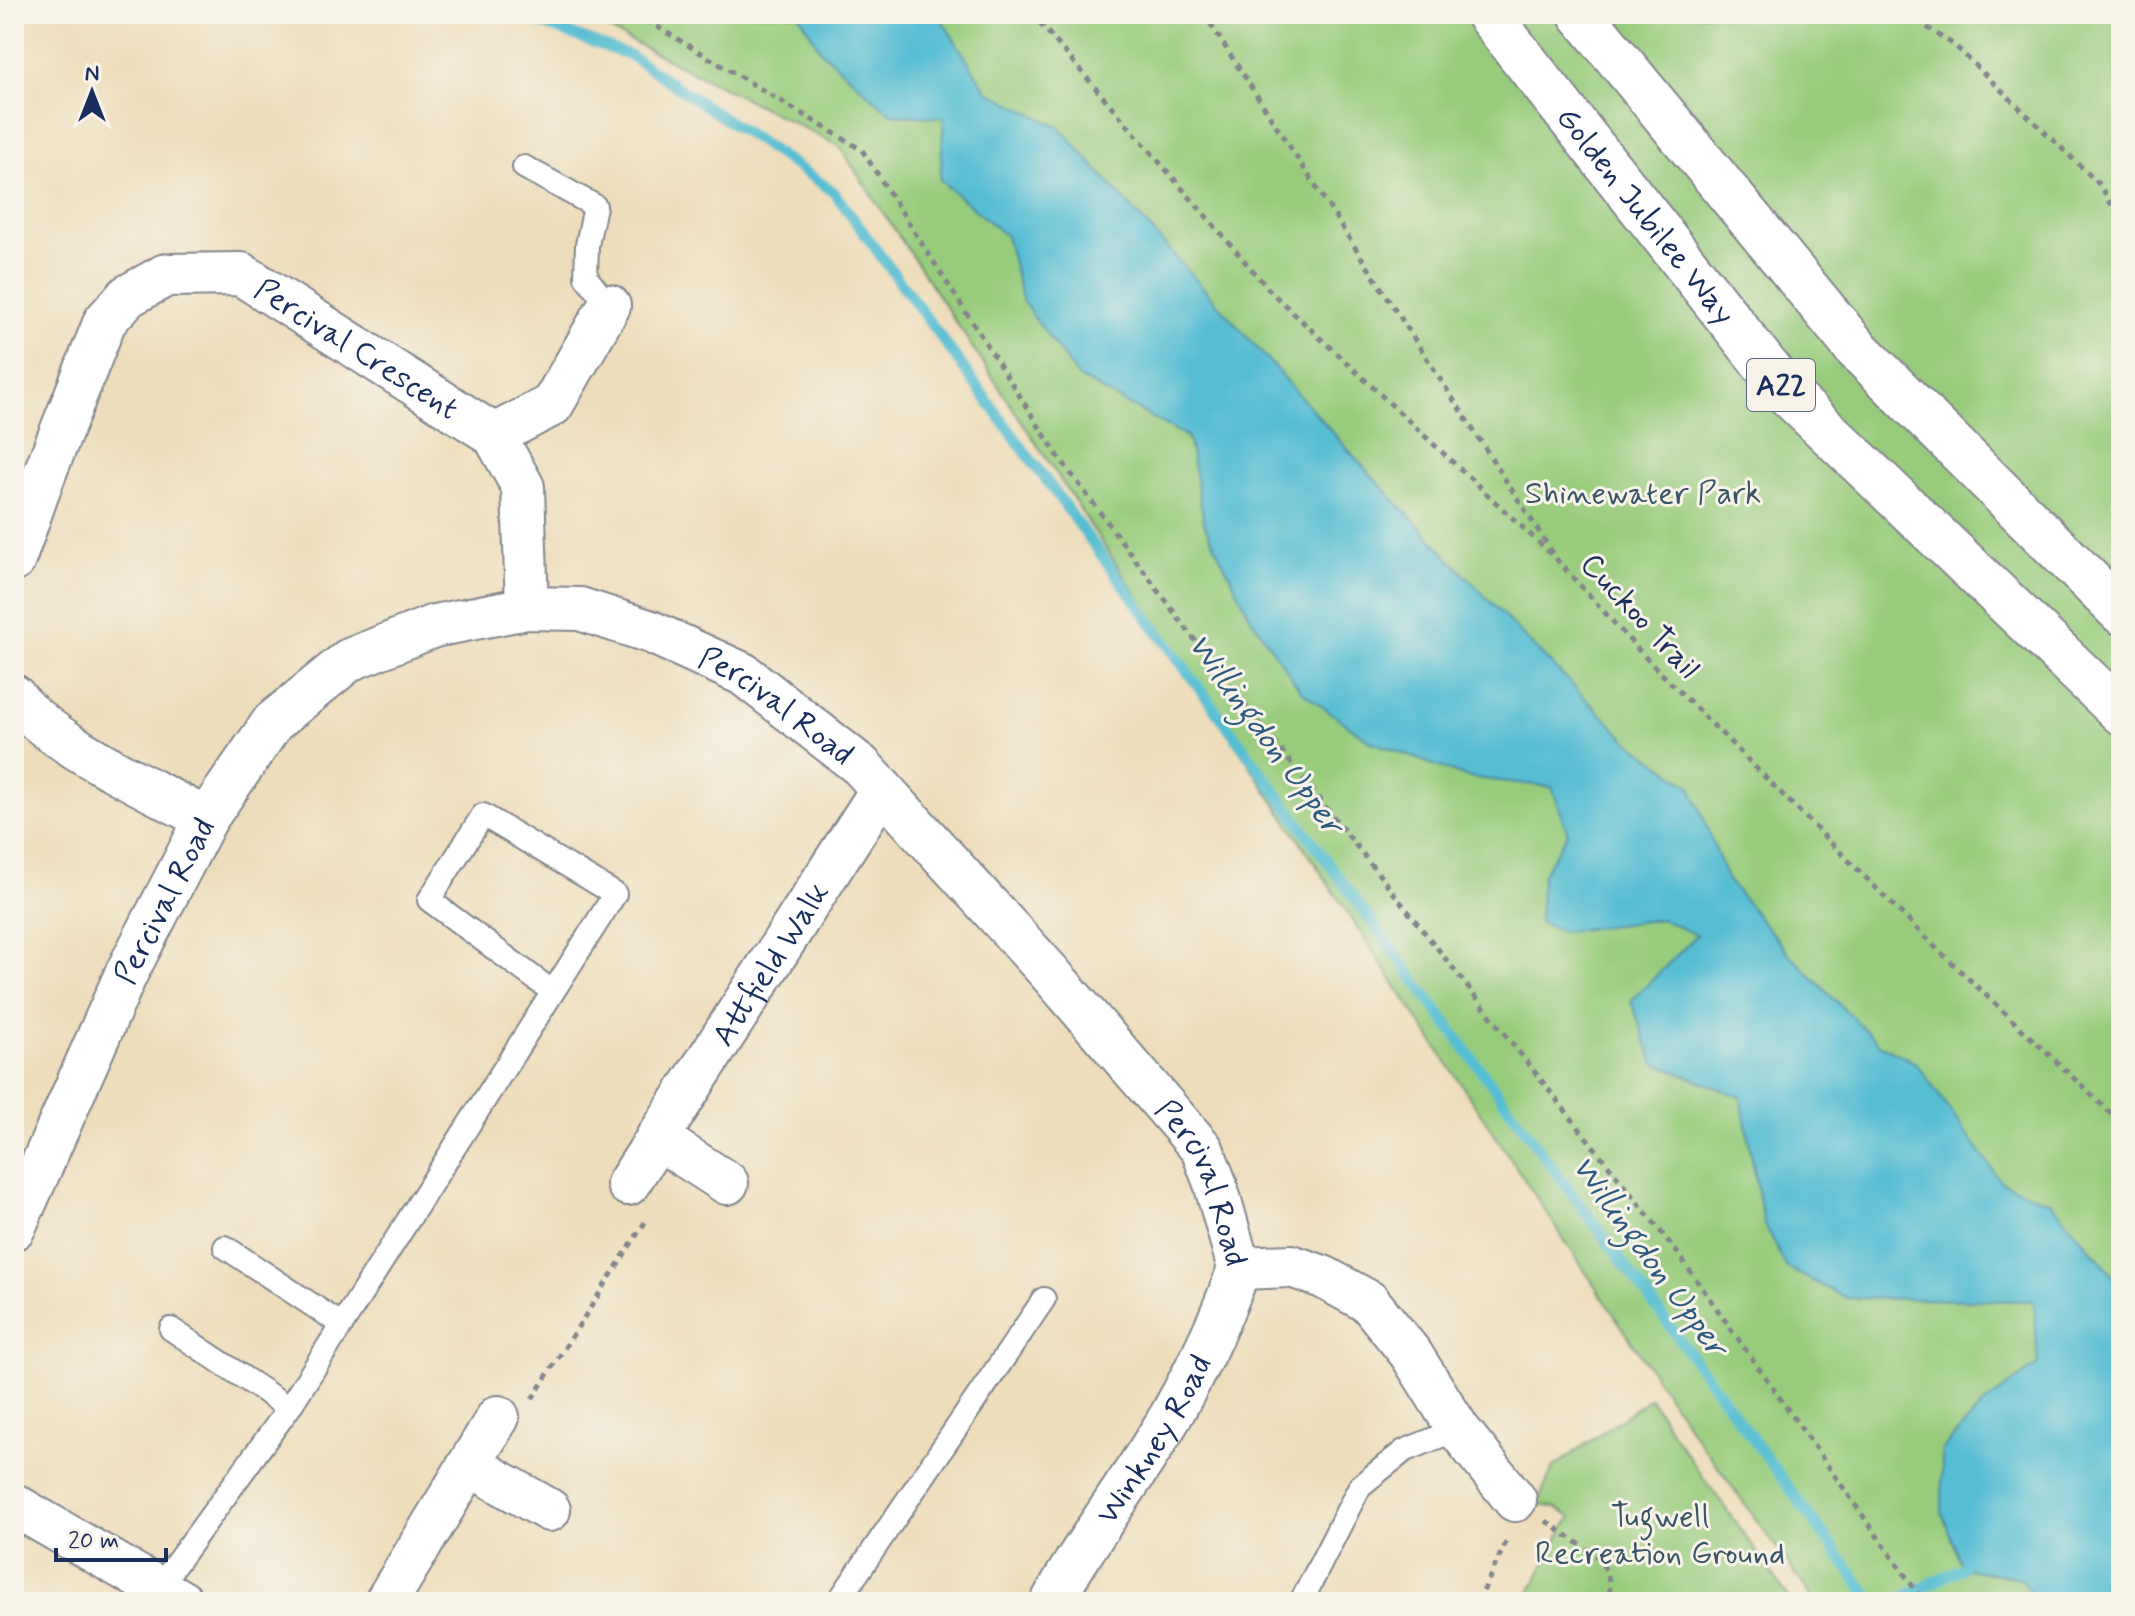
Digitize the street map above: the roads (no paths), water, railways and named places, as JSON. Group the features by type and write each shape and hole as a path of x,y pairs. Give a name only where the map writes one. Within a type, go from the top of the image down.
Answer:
{"highway":[{"name":"Golden Jubilee Way","path":"1488,14 1788,394 2121,712"},
{"name":"A22","path":"1581,14 1856,348 2121,612"}],"street":[{"name":"Percival Crescent","path":"14,560 105,321 128,296 166,275 241,274 494,435 523,487 527,608"},
{"name":"Percival Crescent","path":"494,435 552,405 609,306"},
{"name":"Percival Road","path":"14,1228 30,1145 126,974 206,819 273,722 349,660 434,626 527,608 580,609 651,632 743,674 861,766 1048,971 1202,1149 1239,1268 1291,1266 1323,1277 1369,1302 1411,1354 1458,1429 1520,1503"},
{"path":"14,696 65,741 206,819"},
{"name":"Attfield Walk","path":"628,1184 882,789"},
{"path":"657,1138 727,1183"},
{"name":"Winkney Road","path":"1052,1602 1070,1568 1172,1414 1223,1316 1239,1268"},
{"path":"386,1602 498,1417"},
{"path":"470,1465 549,1510"},
{"path":"14,1505 170,1595"}],"lane":[{"path":"524,167 595,206 587,245 586,277 609,306"},
{"path":"170,1595 342,1325 553,992 615,894 483,815 429,900 553,992"},
{"path":"225,1247 342,1325"},
{"path":"838,1602 1044,1299"},
{"path":"171,1329 289,1408"},
{"path":"1301,1602 1360,1486 1404,1451 1458,1429"}],"water":[{"path":"799,14 938,14 987,91 1059,127 1370,474 1519,632 1628,741 1691,787 1727,879 1790,955 1879,1044 1916,1063 2002,1183 2051,1202 2121,1285 2121,1602 2038,1602 2021,1578 1962,1568 1942,1512 1942,1450 1985,1403 2038,1364 2034,1301 1846,1298 1787,1268 1764,1225 1741,1097 1654,1063 1631,1001 1697,935 1661,919 1562,932 1539,922 1542,876 1568,833 1552,787 1466,777 1370,741 1301,691 1251,618 1205,526 1188,437 1079,378 1023,302 1006,236 940,180 944,118 891,114 821,51"}],"waterway":[{"name":"Willingdon Upper","path":"516,14 631,56 833,191 1873,1602"},
{"name":"Willingdon Upper","path":"1894,1602 1962,1568"}],"railway":[{"path":"14,19 16,14"}],"park label":[{"name":"Shinewater Park","path":"1643,492"},
{"name":"Tugwell Recreation Ground","path":"1660,1534"}]}
